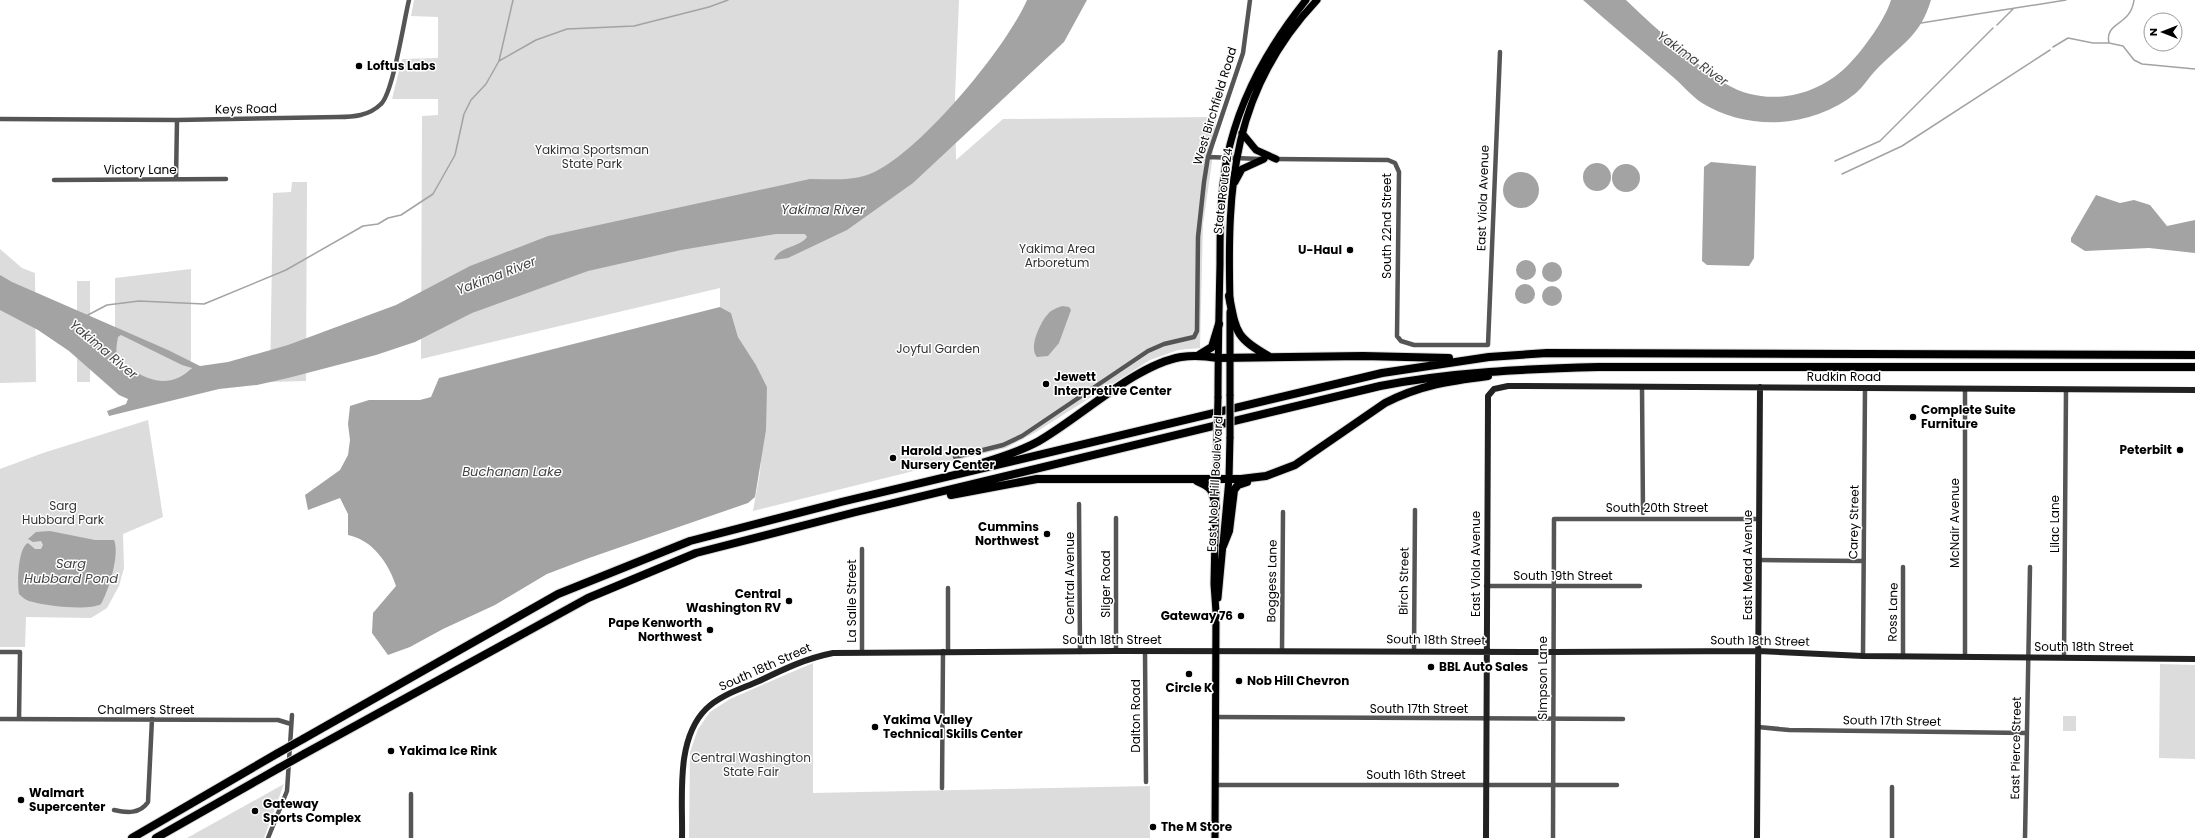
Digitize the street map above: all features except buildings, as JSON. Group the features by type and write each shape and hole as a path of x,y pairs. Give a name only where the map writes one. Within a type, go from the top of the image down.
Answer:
{"highway":[{"path":"1230,296 1235,327 1242,339 1271,357"},
{"path":"1198,356 1212,347 1218,324"},
{"path":"841,502 882,488 928,475 1009,455 1039,441 1139,374 1157,364 1182,357 1489,357 1547,353 1603,352 2195,355"},
{"path":"132,838 558,594 690,541 841,502 1375,374 1489,357"},
{"path":"1223,546 1229,531 1234,490 1238,485 1295,465 1385,403 1438,383 1506,374 1569,371 1599,366"},
{"path":"156,838 304,754 588,598 696,553 856,512 1380,386 1423,378 1503,370 1599,366 2195,368"},
{"path":"856,512 921,502 957,493 1037,479 1229,479 1266,476"},
{"path":"1192,479 1206,484 1212,490 1216,507"}],"main road":[{"name":"State Route 24","path":"1218,358 1220,217 1227,158 1242,108 1255,77 1280,34 1306,0"},
{"name":"State Route 24","path":"1231,357 1228,239 1232,186 1236,158 1242,133 1258,89 1274,58 1297,23 1317,0"},
{"path":"1242,133 1256,150 1276,159"},
{"path":"1232,186 1242,169 1264,159"},
{"name":"East Nob Hill Boulevard","path":"1216,612 1229,479 1231,357"},
{"name":"East Nob Hill Boulevard","path":"1215,838 1216,612 1214,584 1218,358"}],"street":[{"name":"Keys Road","path":"0,119 177,120 352,117 369,113 382,104 390,85 409,0"},
{"name":"West Birchfield Road","path":"956,457 1014,441 1148,351 1164,344 1194,336 1197,331 1200,208 1208,157 1243,53 1250,0"},
{"name":"East Viola Avenue","path":"1488,346 1500,52"},
{"path":"176,179 177,120"},
{"name":"South 22nd Street","path":"1208,157 1388,160 1395,163 1399,172 1397,336 1401,341 1414,345 1488,346"},
{"name":"Victory Lane","path":"54,180 226,179"},
{"name":"Rudkin Road","path":"1494,389 1508,386 2195,390"},
{"path":"1642,387 1642,513"},
{"name":"East Mead Avenue","path":"1757,838 1760,387"},
{"name":"Carey Street","path":"1863,656 1865,388"},
{"name":"East Viola Avenue","path":"1486,838 1488,401 1494,389"},
{"name":"McNair Avenue","path":"1965,389 1965,657"},
{"name":"Lilac Lane","path":"2064,658 2066,390"},
{"name":"Central Avenue","path":"1079,504 1080,652"},
{"name":"Birch Street","path":"1414,651 1415,510"},
{"name":"Boggess Lane","path":"1282,650 1283,512"},
{"name":"Sliger Road","path":"1116,518 1116,651"},
{"name":"South 20th Street","path":"1554,519 1760,519"},
{"name":"Simpson Lane","path":"1553,838 1554,519"},
{"name":"La Salle Street","path":"862,549 862,652"},
{"path":"1759,560 1863,561"},
{"name":"Ross Lane","path":"1902,657 1903,567"},
{"name":"East Pierce Street","path":"2025,838 2030,567"},
{"name":"South 19th Street","path":"1486,586 1640,586"},
{"path":"942,788 948,588"},
{"name":"South 18th Street","path":"682,838 685,751 688,738 696,721 706,709 723,697 808,659 833,653 946,651 1080,652 1282,650 1486,652 1759,651 1902,657 2195,659"},
{"name":"Dalton Road","path":"1145,651 1146,782"},
{"path":"0,652 20,652 19,719"},
{"path":"268,838 287,791 292,715"},
{"name":"South 17th Street","path":"1215,717 1623,719"},
{"name":"Chalmers Street","path":"0,719 278,720 291,724"},
{"path":"114,810 128,813 135,812 148,802 152,720"},
{"name":"South 17th Street","path":"1758,727 1789,730 2026,733"},
{"name":"South 16th Street","path":"1215,785 1617,785"},
{"path":"1892,787 1892,838"},
{"path":"411,794 411,838"}],"green space":[{"path":"414,0 959,0 955,97 956,160 1003,119 1216,117 1212,162 1203,224 1200,348 1178,350 1150,360 1036,432 1006,448 753,511 760,472 767,387 756,365 738,337 731,313 720,307 720,288 421,359 422,116 438,115 438,99 392,99 402,59 438,58 438,17 411,16"},
{"path":"292,182 307,182 306,381 270,382 273,193 291,192"},
{"path":"0,249 22,268 35,273 36,382 0,383"},
{"path":"191,269 191,381 115,382 115,278"},
{"path":"77,281 90,281 90,382 77,382"},
{"name":"Sarg Hubbard Park","path":"148,420 163,517 123,534 124,568 119,586 107,608 91,618 26,617 25,647 0,647 0,469 43,453"},
{"name":"Central Washington State Fair","path":"813,663 813,793 1150,786 1150,838 689,838 690,752 698,729 710,712 730,699"},
{"path":"2160,664 2195,665 2195,759 2159,758"},
{"path":"2063,716 2076,716 2076,731 2063,731"},
{"name":"Gateway Sports Complex","path":"284,784 264,838 187,838"}],"water":[{"name":"Yakima River","path":"1027,0 1087,0 1064,42 913,183 847,230 788,258 774,260 780,252 803,241 807,237 805,234 776,234 681,250 588,271 472,313 415,342 376,355 288,378 257,385 219,389 109,416 107,411 126,404 128,399 119,395 69,351 38,330 0,310 0,275 12,282 168,350 200,366 228,362 288,345 396,305 470,266 548,236 810,179 846,179 867,175 887,165 934,125 980,72 1016,21","holes":["121,335 182,365 192,368 185,374 170,380 163,381 148,378 128,368 119,360 116,350 118,337"]},
{"name":"Yakima River","path":"1583,0 1626,0 1680,49 1708,72 1726,84 1758,96 1775,97 1808,91 1837,75 1850,63 1867,42 1884,16 1891,0 1931,0 1927,13 1915,32 1876,70 1856,93 1839,105 1801,119 1780,122 1760,122 1740,119 1720,112 1702,103"},
{"path":"1711,162 1756,166 1754,258 1749,266 1707,265 1702,261 1704,167"},
{"path":"1597,163 1607,167 1611,177 1607,187 1597,191 1587,187 1583,177 1587,167"},
{"path":"1626,164 1636,168 1640,178 1636,188 1626,192 1616,188 1612,178 1616,168"},
{"path":"1521,172 1531,175 1536,180 1539,190 1536,200 1531,205 1521,208 1511,205 1506,200 1503,190 1506,180 1511,175"},
{"path":"2096,195 2120,203 2134,200 2150,205 2167,226 2195,220 2195,253 2149,248 2085,251 2071,242 2071,238"},
{"path":"1526,260 1533,263 1536,270 1533,277 1526,280 1519,277 1516,270 1519,263"},
{"path":"1552,262 1559,265 1562,272 1559,279 1552,282 1545,279 1542,272 1545,265"},
{"path":"1525,284 1532,287 1535,294 1532,301 1525,304 1518,301 1515,294 1518,287"},
{"path":"1552,286 1559,289 1562,296 1559,303 1552,306 1545,303 1542,296 1545,289"},
{"path":"1062,306 1069,307 1071,310 1059,343 1048,356 1037,357 1034,347 1039,328 1049,313"},
{"name":"Buchanan Lake","path":"720,307 731,313 738,337 756,365 767,387 766,430 755,497 748,503 547,574 495,605 443,629 410,647 388,655 372,633 373,613 396,586 389,569 379,554 365,542 348,535 348,514 340,498 308,510 305,495 340,470 348,455 350,440 348,424 350,406 369,400 420,400 431,397 439,378"},
{"name":"Sarg Hubbard Pond","path":"50,531 95,540 114,540 116,554 115,563 101,604 95,606 78,607 39,604 25,599 19,594 19,566 22,551 28,543 35,549 41,549 43,545 41,541 33,542 28,539 36,532"}],"waterway":[{"path":"499,61 513,0"},
{"path":"86,316 107,305 139,301 204,304 286,270 363,226 378,224 388,218 401,215 433,194 455,155 464,114 471,100 486,84 499,61 536,40 567,29 634,26 709,7 728,0"},
{"path":"1921,23 2066,0"},
{"path":"2134,0 2128,15 2110,31 2109,43 2123,46 2134,60 2142,64 2195,69"},
{"path":"1997,25 2014,8"},
{"path":"1835,161 1880,141 1993,28"},
{"path":"2053,47 2068,38 2093,43 2109,43"},
{"path":"1842,174 1902,146 2050,50"}],"place":[{"name":"Loftus Labs","path":"359,66"},
{"name":"U-Haul","path":"1350,250"},
{"name":"Jewett Interpretive Center","path":"1046,384"},
{"name":"Complete Suite Furniture","path":"1913,417"},
{"name":"Peterbilt","path":"2180,450"},
{"name":"Harold Jones Nursery Center","path":"893,458"},
{"name":"Cummins Northwest","path":"1047,534"},
{"name":"Central Washington RV","path":"789,601"},
{"name":"Gateway 76","path":"1241,616"},
{"name":"Pape Kenworth Northwest","path":"710,630"},
{"name":"BBL Auto Sales","path":"1431,667"},
{"name":"Circle K","path":"1189,674"},
{"name":"Nob Hill Chevron","path":"1239,681"},
{"name":"Yakima Valley Technical Skills Center","path":"875,727"},
{"name":"Yakima Ice Rink","path":"391,751"},
{"name":"Walmart Supercenter","path":"21,800"},
{"name":"Gateway Sports Complex","path":"255,811"},
{"name":"The M Store","path":"1153,827"}],"park label":[{"name":"Yakima Sportsman State Park","path":"592,157"},
{"name":"Yakima Area Arboretum","path":"1057,256"},
{"name":"Joyful Garden","path":"938,349"}]}
